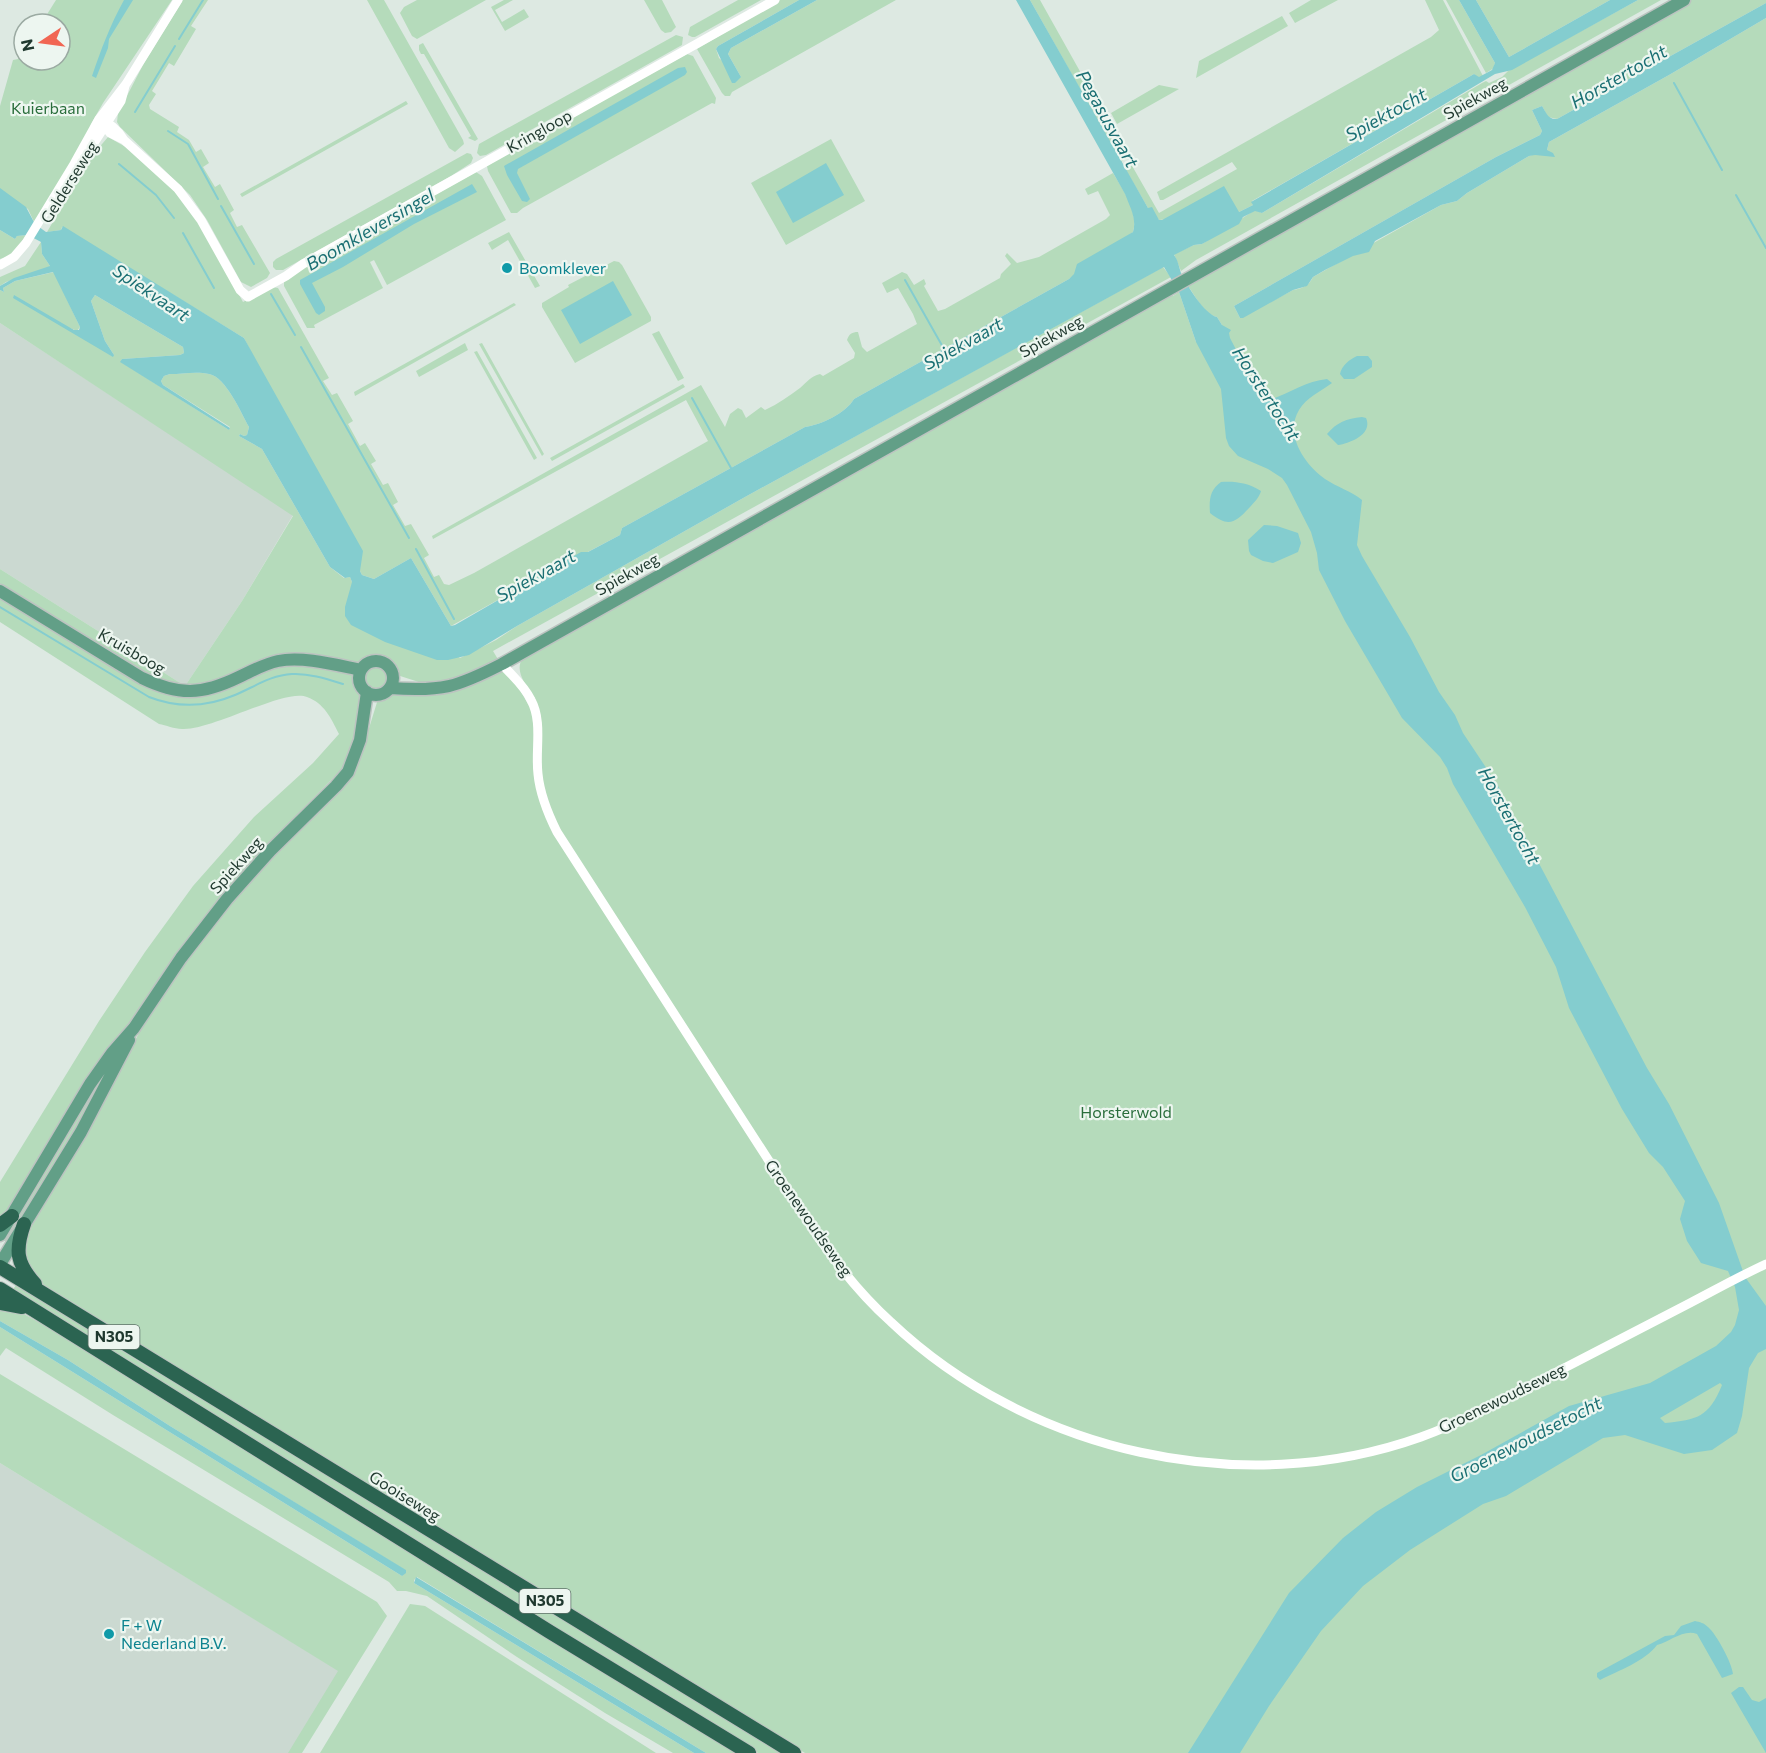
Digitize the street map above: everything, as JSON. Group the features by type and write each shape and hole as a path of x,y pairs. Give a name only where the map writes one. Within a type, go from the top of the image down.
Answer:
{"highway":[{"path":"0,1225 12,1216"},
{"path":"24,1224 18,1250 20,1262 26,1274 42,1292"},
{"name":"Gooiseweg","path":"0,1265 794,1753"},
{"name":"N305","path":"0,1289 748,1753"},
{"path":"0,1303 33,1309"}],"main road":[{"name":"Spiekweg","path":"392,682 430,690 462,684 502,664 1684,0"},
{"name":"Kruisboog","path":"0,591 142,678 164,688 198,691 219,687 266,664 299,659 360,674"},
{"path":"380,661 389,667 392,682 382,694 372,693 361,684 360,674 369,662 380,661"},
{"name":"Spiekweg","path":"0,1265 81,1132 134,1028 181,958 227,899 270,851 348,772 372,693"},
{"name":"Spiekweg","path":"0,1235 90,1084 112,1053 134,1028"}],"street":[{"name":"Gelderseweg","path":"0,270 18,261 103,123 121,101 126,84 178,0"},
{"name":"Kringloop","path":"103,123 118,132 124,141 178,189 189,202 242,292 294,266 303,264 776,0"},
{"name":"Gelderseweg","path":"0,265 14,257 28,244"},
{"name":"Groenewoudseweg","path":"514,657 519,680"},
{"name":"Groenewoudseweg","path":"502,664 519,680 535,710 538,775 548,814 557,832 818,1236 836,1262 891,1323 936,1360 1014,1408 1102,1443 1181,1460 1246,1465 1331,1459 1417,1438 1474,1415 1766,1264"}],"shaded area":[{"path":"0,323 293,515 242,601 185,686 0,569"},
{"path":"0,1463 339,1671 289,1753 0,1753"}],"green space":[{"name":"Kuierbaan","path":"56,0 172,0 103,103 91,124 87,139 35,224 28,209 0,192 0,106 12,64 12,72 72,72 72,12 48,12"},
{"path":"183,0 208,0 191,26 196,29 174,66 169,63 152,91 156,94 149,105 150,109 179,127 177,132 189,140 196,152 201,149 209,163 203,167 215,187 220,184 234,210 230,213 237,227 242,225 270,273 267,278 251,287 241,282 207,220 190,195 117,122 118,113 143,65"},
{"path":"367,0 384,0 463,140 464,144 455,152 449,148"},
{"path":"417,0 486,0 417,39 412,36 400,13 404,7"},
{"path":"504,0 513,0 495,10 502,22 524,9 529,17 505,31 491,7"},
{"path":"644,0 662,0 676,27 671,32 665,33 661,30"},
{"path":"738,0 761,0 695,37 688,35 690,27"},
{"path":"780,0 799,0 716,49 719,58 741,77 728,54 731,48 817,0 896,0 732,92 730,96 725,96 697,49"},
{"path":"1030,0 1040,0 1128,157 1121,162"},
{"path":"1311,0 1338,0 1295,23 1289,13"},
{"path":"1425,0 1443,0 1483,76 1478,78 1474,74 1252,201 1253,205 1239,212 1159,220 1148,208 1124,167 1131,164 1159,213 1237,169 1232,162 1163,200 1160,200 1157,192 1431,37 1439,30"},
{"path":"1446,0 1459,0 1495,63 1494,68 1486,73"},
{"path":"1476,0 1610,0 1509,57"},
{"path":"1638,0 1661,0 1196,260 1181,271 1174,254 1202,244 1255,210 1262,213 1482,83 1486,81 1489,83 1502,77 1508,71"},
{"name":"Horsterwold","path":"1691,0 1766,0 1766,3 1557,119 1548,117 1542,106 1532,110 1542,131 1540,135 1496,157 1234,306 1240,318 1293,290 1304,287 1313,277 1441,205 1457,201 1529,156 1547,150 1549,142 1766,18 1766,1753 805,1753 189,1378 164,1359 41,1283 24,1265 26,1236 86,1134 150,1012 207,933 234,900 350,777 358,764 378,699 391,691 501,671 513,681 528,704 533,697 520,672 523,657 1171,294 1173,296 1179,292 1196,342 1222,325 1217,317 1204,309 1188,286 1200,277"},
{"path":"1282,16 1288,26 1196,78 1199,61"},
{"path":"676,35 683,37 682,45 486,155 480,156 477,153 479,144"},
{"path":"423,43 478,139 475,141 468,138 471,136 424,54 421,54 419,45"},
{"path":"687,54 693,56 716,98 715,104 712,103 517,213 511,213 487,166"},
{"path":"1159,85 1179,89 1117,124 1111,113"},
{"path":"406,101 408,104 242,197 240,194"},
{"path":"108,137 131,150 165,180 197,218 243,302 272,287 278,288 329,378 323,381 332,395 337,393 353,421 348,424 360,446 365,443 376,461 371,464 383,485 388,483 398,502 393,505 405,526 411,524 429,555 424,558 434,577 439,575 444,584 449,585 708,441 686,400 433,539 432,536 701,385 725,427 730,414 738,408 742,410 746,418 761,407 765,410 788,397 814,376 820,374 823,376 854,358 855,353 847,340 852,333 858,332 862,347 867,352 917,324 898,288 887,293 882,283 902,272 907,274 914,285 924,279 926,284 924,286 938,311 945,309 1000,278 1011,264 1005,256 1007,253 1017,263 1039,257 1106,219 1110,215 1098,191 1088,195 1085,189 1113,173 1129,201 1134,224 1133,232 1069,279 854,399 832,418 805,427 622,528 620,535 451,626 411,558 374,579 362,575 244,338 62,227 61,230 47,232 91,157"},
{"path":"831,139 865,201 786,245 751,183"},
{"path":"467,153 473,158 471,163 451,176 283,270 276,270 273,267 276,259"},
{"path":"476,172 482,176 506,220 387,285 374,260 370,262 383,288 314,325 315,328 307,328 284,286 284,281 292,274"},
{"path":"0,230 15,239 17,236 28,235 16,254 0,259"},
{"path":"509,232 540,286 535,288 508,240 492,250 488,243"},
{"path":"41,242 42,254 49,268 0,286 0,277 25,266"},
{"path":"614,261 622,265 651,317 651,321 575,363 542,307 542,303 569,287 568,285"},
{"path":"1163,267 1171,277 493,651 499,661 457,681 422,683 397,675 386,660 372,659 361,665 355,672 356,680 364,693 354,743 344,767 233,883 178,953 111,1050 0,1221 0,1182 99,1021 145,952 193,886 254,817 313,763 339,734 330,717 318,703 307,697 297,696 282,698 195,728 179,729 159,724 0,622 0,569 185,686 242,601 293,516 0,323 0,290 4,292 3,288 15,281 54,272 80,327 77,331 70,328 114,355 105,341 91,301 95,295 183,347 184,353 180,355 122,359 121,362 229,430 230,427 163,385 161,381 164,376 170,374 195,373 209,374 221,382 232,396 249,427 247,435 240,434 239,436 262,449 330,567 344,578 350,577 352,582 460,658 496,640 745,497"},
{"path":"514,303 516,305 355,396 354,392"},
{"path":"659,331 684,378 678,381 652,334"},
{"path":"465,343 468,350 419,377 416,371"},
{"path":"482,343 544,454 542,456 479,344"},
{"path":"477,351 537,458 534,460 474,352"},
{"path":"683,384 685,387 552,461 550,458"},
{"path":"375,666 383,670 387,678 383,686 375,690 367,686 363,678 367,670"},
{"path":"122,1050 10,1244 2,1239 87,1092"},
{"path":"16,1285 153,1370 187,1387 784,1753 758,1753 559,1631 347,1496 12,1291"},
{"path":"0,1305 15,1309 49,1328 740,1753 706,1753 417,1577 414,1580 414,1583 694,1753 673,1753 517,1657 427,1596 397,1591 389,1582 6,1348 0,1356 0,1327 402,1576 405,1570 170,1426 68,1360 0,1321"},
{"path":"0,1374 377,1602 387,1616 302,1753 288,1753 338,1671 0,1463"},
{"path":"410,1604 425,1606 656,1753 320,1753"}],"water":[{"path":"124,0 133,0 109,39 108,48 96,78 92,76 110,28"},
{"path":"799,0 817,0 731,48 728,54 741,77 732,83 716,49 718,46"},
{"path":"1016,0 1030,0 1148,208 1152,207 1159,220 1162,220 1224,186 1239,212 1253,205 1251,202 1474,74 1479,77 1492,70 1495,63 1459,0 1476,0 1509,57 1610,0 1638,0 1512,70 1495,74 1262,213 1255,211 1243,217 1239,224 1202,244 1194,245 1174,255 1187,285 1196,298 1207,311 1217,317 1222,325 1231,330 1230,338 1255,386 1267,401 1312,382 1327,379 1332,383 1310,398 1299,410 1294,429 1299,449 1310,466 1318,473 1362,500 1357,545 1362,556 1410,637 1439,692 1455,715 1463,733 1497,784 1647,1068 1669,1104 1719,1203 1745,1277 1766,1306 1766,1349 1758,1353 1749,1368 1742,1416 1737,1433 1712,1450 1684,1454 1625,1435 1603,1438 1506,1496 1483,1504 1410,1550 1363,1586 1321,1631 1269,1706 1240,1753 1188,1753 1289,1593 1343,1538 1376,1512 1417,1487 1481,1455 1569,1406 1650,1383 1716,1346 1731,1332 1739,1310 1735,1287 1728,1271 1701,1263 1687,1241 1680,1219 1685,1201 1663,1167 1649,1153 1622,1109 1569,1008 1556,967 1525,907 1453,784 1447,768 1440,757 1402,718 1345,621 1319,570 1311,532 1287,485 1282,478 1268,469 1238,456 1229,446 1226,438 1221,389 1196,342 1179,292 1164,267 745,497 469,655 448,660 437,660 385,642 351,625 345,616 345,607 352,582 350,577 345,578 330,567 262,449 239,436 240,434 247,435 249,427 232,396 221,382 209,374 195,373 170,374 164,376 161,381 163,385 230,428 229,430 120,362 122,359 180,355 184,353 183,347 95,295 91,301 113,357 13,298 14,295 74,330 79,330 80,327 53,272 15,281 3,288 4,292 0,290 0,286 14,278 50,266 42,254 41,242 28,235 17,236 15,239 0,230 0,188 26,207 35,224 46,232 61,230 63,226 244,338 363,551 360,571 362,575 374,579 411,558 451,626 581,552 588,552 620,535 622,528 805,427 832,418 854,399 1069,279 1074,274 1077,264 1133,232 1134,218 1125,194","holes":["1720,1383 1722,1385 1712,1404 1701,1415 1665,1423 1660,1418"]},
{"path":"1766,3 1766,18 1549,142 1547,150 1555,157 1529,156 1457,201 1441,205 1375,241 1369,252 1353,256 1325,270 1313,277 1307,286 1293,290 1240,318 1234,306 1496,157 1540,135 1542,131 1532,110 1542,106 1549,117 1557,119"},
{"path":"685,67 687,72 685,75 518,169 517,173 530,199 527,202 522,201 504,166 678,68"},
{"path":"826,163 844,195 793,223 776,192"},
{"path":"472,184 477,192 414,224 312,283 325,307 325,311 319,315 316,313 300,280"},
{"path":"613,281 632,315 580,344 561,310"},
{"path":"1357,356 1368,356 1372,361 1372,367 1354,379 1344,379 1340,374 1342,368"},
{"path":"1366,418 1366,429 1360,437 1354,440 1338,445 1327,434 1342,422"},
{"path":"1221,482 1242,483 1261,491 1257,499 1232,522 1222,521 1210,513 1211,495 1214,488"},
{"path":"1264,525 1277,526 1298,533 1301,543 1298,552 1273,563 1251,555 1248,540"},
{"path":"0,1321 68,1360 170,1426 406,1570 406,1573 402,1576 0,1327"},
{"path":"416,1577 706,1753 694,1753 414,1583"},
{"path":"1695,1621 1705,1625 1716,1636 1727,1656 1733,1674 1722,1678 1697,1634 1687,1633 1657,1645 1638,1661 1623,1669 1600,1680 1597,1677 1597,1673 1665,1636 1674,1635 1681,1626"},
{"path":"1743,1687 1752,1700 1759,1702 1766,1698 1766,1753 1731,1693"}],"waterway":[{"path":"179,39 203,0"},
{"path":"135,112 175,46"},
{"path":"1674,83 1722,170"},
{"path":"168,131 188,144 218,199"},
{"path":"119,164 156,195 174,218"},
{"path":"1736,195 1766,248"},
{"path":"221,206 254,264"},
{"path":"183,233 214,288"},
{"name":"Spiekvaart","path":"905,280 944,349"},
{"path":"271,294 295,335"},
{"path":"301,347 409,538"},
{"path":"692,398 731,468"},
{"path":"416,549 454,619"},
{"path":"0,607 149,697 160,701 192,705 214,702 270,679 292,674 311,675 343,684"}],"place":[{"name":"Boomklever","path":"507,268"},
{"name":"F + W Nederland B.V.","path":"109,1634"}],"water label":[{"name":"Horstertocht","path":"1619,77"},
{"name":"Spiektocht","path":"1386,115"},
{"name":"Pegasusvaart","path":"1107,119"},
{"name":"Boomkleversingel","path":"370,230"},
{"name":"Horstertocht","path":"1266,394"},
{"name":"Horstertocht","path":"1509,816"},
{"name":"Groenewoudsetocht","path":"1526,1440"}]}
